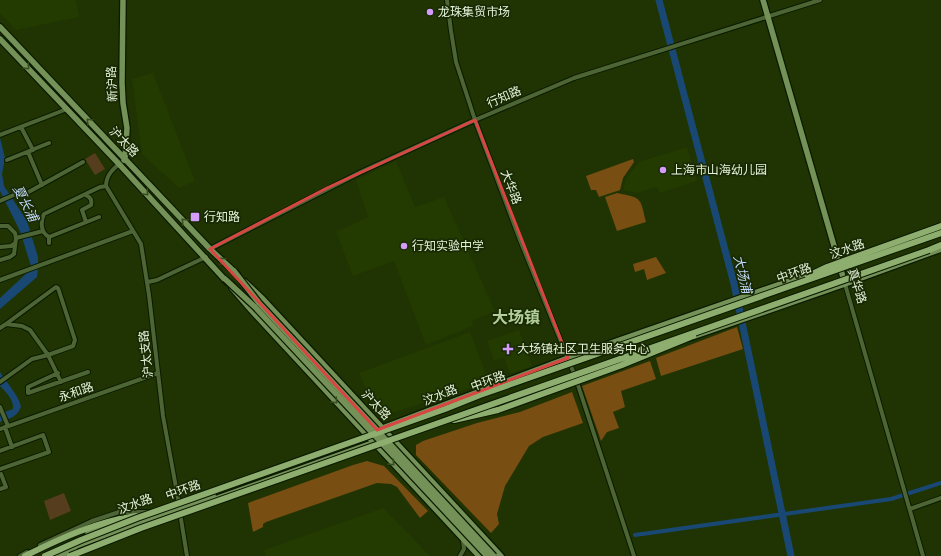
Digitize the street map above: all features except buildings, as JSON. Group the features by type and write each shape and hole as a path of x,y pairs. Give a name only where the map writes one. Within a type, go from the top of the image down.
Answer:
{"highway":[{"path":"790,285 827,266 941,226"},
{"name":"中环路","path":"45,556 95,534 137,518 790,285 941,233"},
{"name":"中环路","path":"70,556 148,525 736,317 941,247"},
{"path":"449,421 498,410 654,353 736,317"},
{"path":"25,556 64,537 96,524 136,516"}],"main road":[{"name":"新沪路","path":"122,0 122,83 123,104 127,128 125,159"},
{"name":"真华路","path":"763,0 845,284"},
{"name":"沪太路","path":"1,31 210,249 263,299 501,556"},
{"name":"沪太路","path":"0,39 206,257 251,310 479,556"},
{"path":"119,164 125,159"},
{"name":"汶水路","path":"40,556 118,522 383,428 568,358 838,264 941,230"},
{"name":"汶水路","path":"76,556 252,481 317,458 373,443 393,441 575,376 758,315 845,284 941,247"},
{"name":"沪太路","path":"234,271 259,303 494,556"},
{"name":"沪太路","path":"225,279 255,307 487,556"},
{"name":"汶水路","path":"62,556 180,511 373,443"},
{"path":"297,459 317,458"},
{"path":"252,481 265,470"},
{"name":"汶水路","path":"52,556 105,535 180,511"},
{"path":"105,535 118,522"}],"street":[{"name":"大华路","path":"447,0 450,31 456,62 475,120 520,240 575,376 634,556"},
{"name":"行知路","path":"210,249 327,188 475,120 574,78 820,0"},
{"path":"1,135 67,109"},
{"path":"22,127 33,150"},
{"path":"7,160 49,143"},
{"path":"28,152 42,185"},
{"path":"2,200 16,194 25,194 83,162"},
{"path":"49,236 43,231 42,222 44,214 106,186 109,175 119,164"},
{"name":"沪太支路","path":"106,186 141,244 148,282 163,416 180,511 186,556"},
{"path":"86,195 91,198 92,202 82,210 86,222"},
{"path":"49,236 99,217"},
{"path":"0,226 8,226 18,237"},
{"path":"0,260 14,254 14,244 18,237 43,231"},
{"path":"0,280 133,231"},
{"path":"49,236 49,243"},
{"path":"0,247 11,246 14,244"},
{"path":"148,282 157,280 206,257"},
{"name":"真华路","path":"845,284 923,556"},
{"path":"0,328 56,287 58,288 75,340 73,346 32,359 0,382"},
{"path":"6,324 22,326 30,330 48,355 62,382"},
{"path":"58,373 28,387 28,393 88,372"},
{"name":"永和路","path":"0,429 158,373"},
{"path":"0,407 6,421 12,446"},
{"path":"0,451 43,435 49,452 0,472 6,487 0,489"},
{"path":"910,509 941,498"},
{"path":"20,556 92,520 119,512 147,512"},
{"path":"460,556 464,549 463,539"}],"highlighted area":[{"path":"475,120 568,358 377,430 210,249 327,188"}],"shaded area":[{"path":"0,0 76,0 79,17 16,30 0,13"},
{"path":"153,73 195,181 179,188 142,154 132,79"},
{"name":"上海市山海幼儿园","path":"687,147 697,181 660,193 657,187 637,193 623,190 626,178 639,162"},
{"path":"95,153 105,169 95,175 85,159"},
{"path":"633,159 634,162 623,178 620,190 599,197 596,190 591,190 586,176"},
{"name":"行知实验中学","path":"396,161 415,207 444,197 495,311 472,321 473,326 426,345 394,261 353,276 336,232 368,217 356,180"},
{"path":"617,193 632,196 639,200 643,208 646,222 617,231 605,197"},
{"path":"656,257 666,273 647,280 644,269 635,272 633,264"},
{"path":"737,327 743,349 661,376 656,358"},
{"name":"大场镇社区卫生服务中心","path":"519,330 532,366 510,374 504,357 494,361 487,341"},
{"path":"470,332 489,382 389,414 373,407 359,373"},
{"path":"650,361 656,379 621,391 625,407 613,412 619,428 607,432 601,441 582,386"},
{"path":"572,392 583,423 543,437 529,446 505,486 497,514 499,524 491,533 416,455 416,445 423,441 477,423 520,412"},
{"path":"367,461 384,466 428,511 420,518 397,487 391,484 377,483 266,522 263,524 263,527 253,532 248,503"},
{"path":"64,493 71,511 50,520 44,501"},
{"path":"383,508 430,556 265,556 264,550"}],"water":[{"path":"0,138 5,158 2,174 4,186 27,221 38,257 38,268 37,277 0,309 0,298 29,271 31,266 20,231 0,191"},
{"path":"0,372 14,392 21,406 16,415 0,422 0,414 13,409 13,406 11,399 0,386"}],"waterway":[{"name":"大场浦","path":"659,0 734,284 791,556"},
{"path":"635,535 891,499 941,483"}],"place":[{"name":"龙珠集贸市场","path":"430,12"},
{"name":"上海市山海幼儿园","path":"663,170"},
{"name":"行知路","path":"195,217"},
{"name":"行知实验中学","path":"404,246"},
{"name":"大场镇社区卫生服务中心","path":"508,349"}],"district":[{"name":"大场镇","path":"516,317"}],"water label":[{"name":"夏长浦","path":"26,203"}]}
